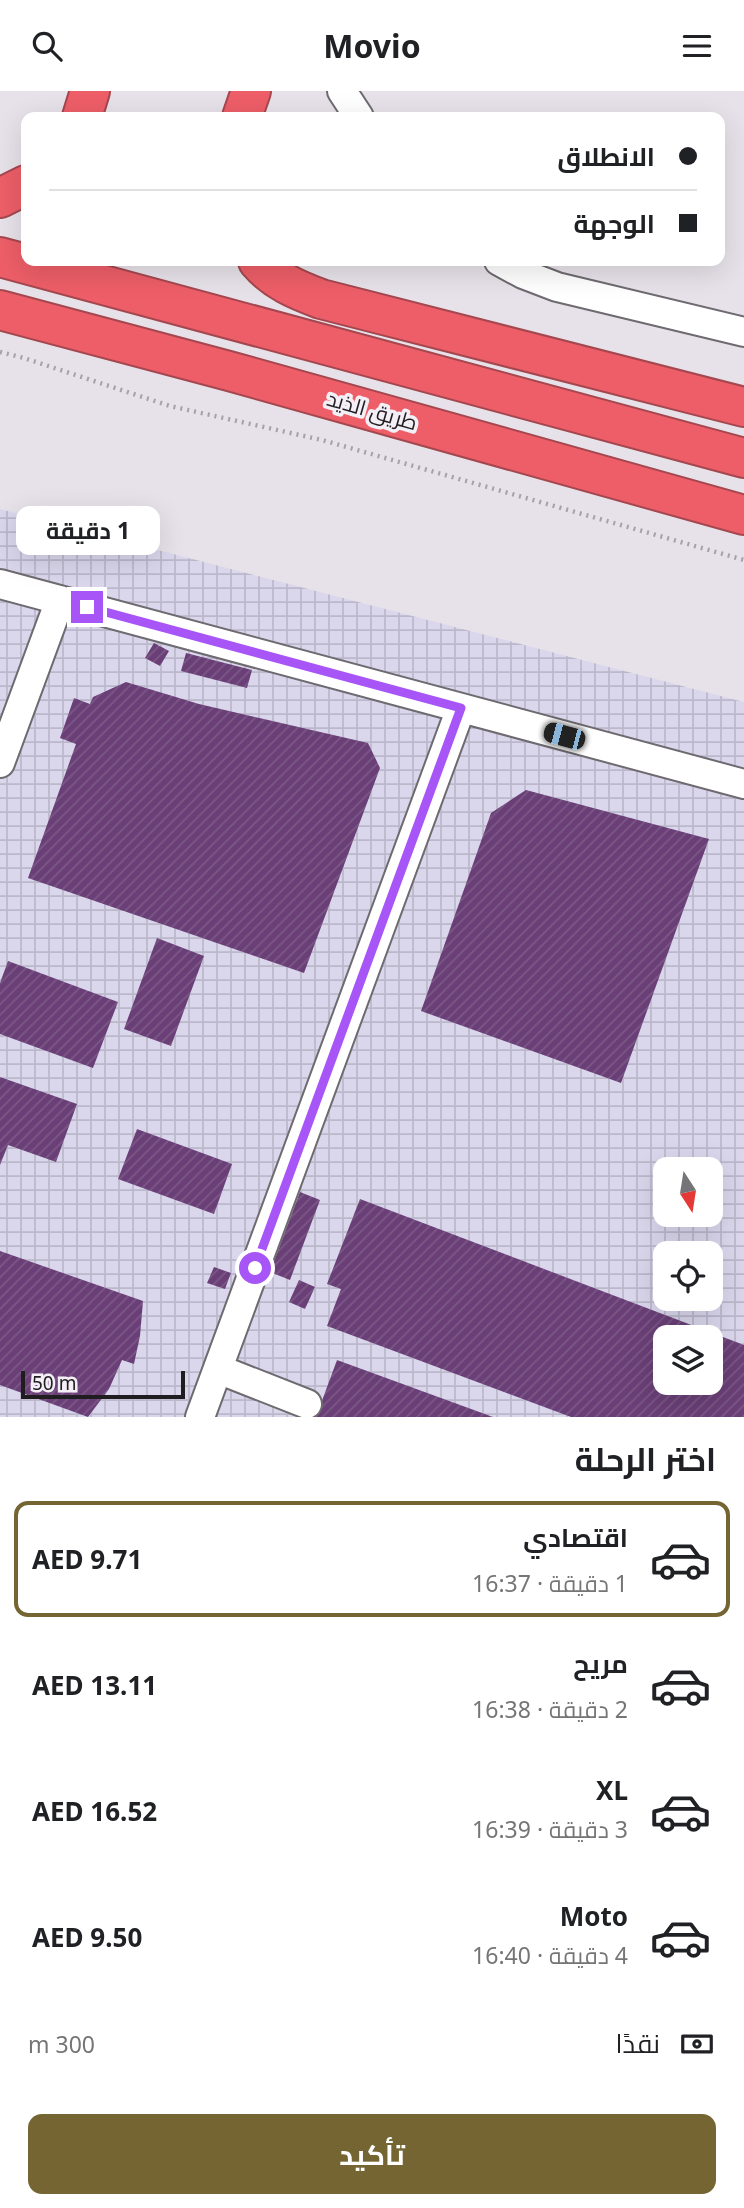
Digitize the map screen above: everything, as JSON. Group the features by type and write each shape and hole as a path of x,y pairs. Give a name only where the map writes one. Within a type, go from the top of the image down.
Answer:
{"highway":[{"path":"84,112 90,91"},
{"path":"244,112 251,91"},
{"path":"0,198 21,188"},
{"path":"0,257 21,263"},
{"path":"33,266 744,458"},
{"path":"262,266 292,288 321,299 744,407"},
{"name":"طريق الذيد","path":"0,310 744,515"}],"street":[{"path":"324,91 350,104"},
{"path":"508,266 558,287 744,333"},
{"path":"0,584 744,784"},
{"path":"0,763 60,600"},
{"path":"200,1417 461,708"},
{"path":"218,1369 307,1403"}],"path":[{"path":"0,352 170,406 322,440 744,560"}],"shaded area":[{"path":"0,509 744,702 744,1417 0,1417"}],"building":[{"path":"154,643 169,651 160,666 145,658"},
{"path":"186,653 252,670 247,688 181,671"},
{"path":"126,682 199,704 368,743 380,768 304,973 28,878 76,744 60,738 74,698 90,704 93,697"},
{"path":"526,790 709,839 621,1083 421,1011 491,813"},
{"path":"157,938 204,956 171,1046 124,1029"},
{"path":"8,961 118,1002 93,1068 0,1034 0,983"},
{"path":"0,1077 77,1104 56,1162 8,1145 0,1165"},
{"path":"137,1129 232,1164 214,1214 118,1179"},
{"path":"300,1192 320,1200 290,1280 270,1272"},
{"path":"360,1199 691,1325 653,1325 653,1395 723,1395 723,1337 744,1345 744,1417 571,1417 327,1326 341,1289 327,1284"},
{"path":"0,1251 143,1301 134,1364 122,1360 109,1389 88,1417 0,1385"},
{"path":"214,1267 231,1273 225,1289 207,1283"},
{"path":"299,1280 315,1287 305,1309 289,1302"},
{"path":"337,1360 493,1417 316,1417"}],"route":[{"path":"87,607 461,708 255,1268"}]}
